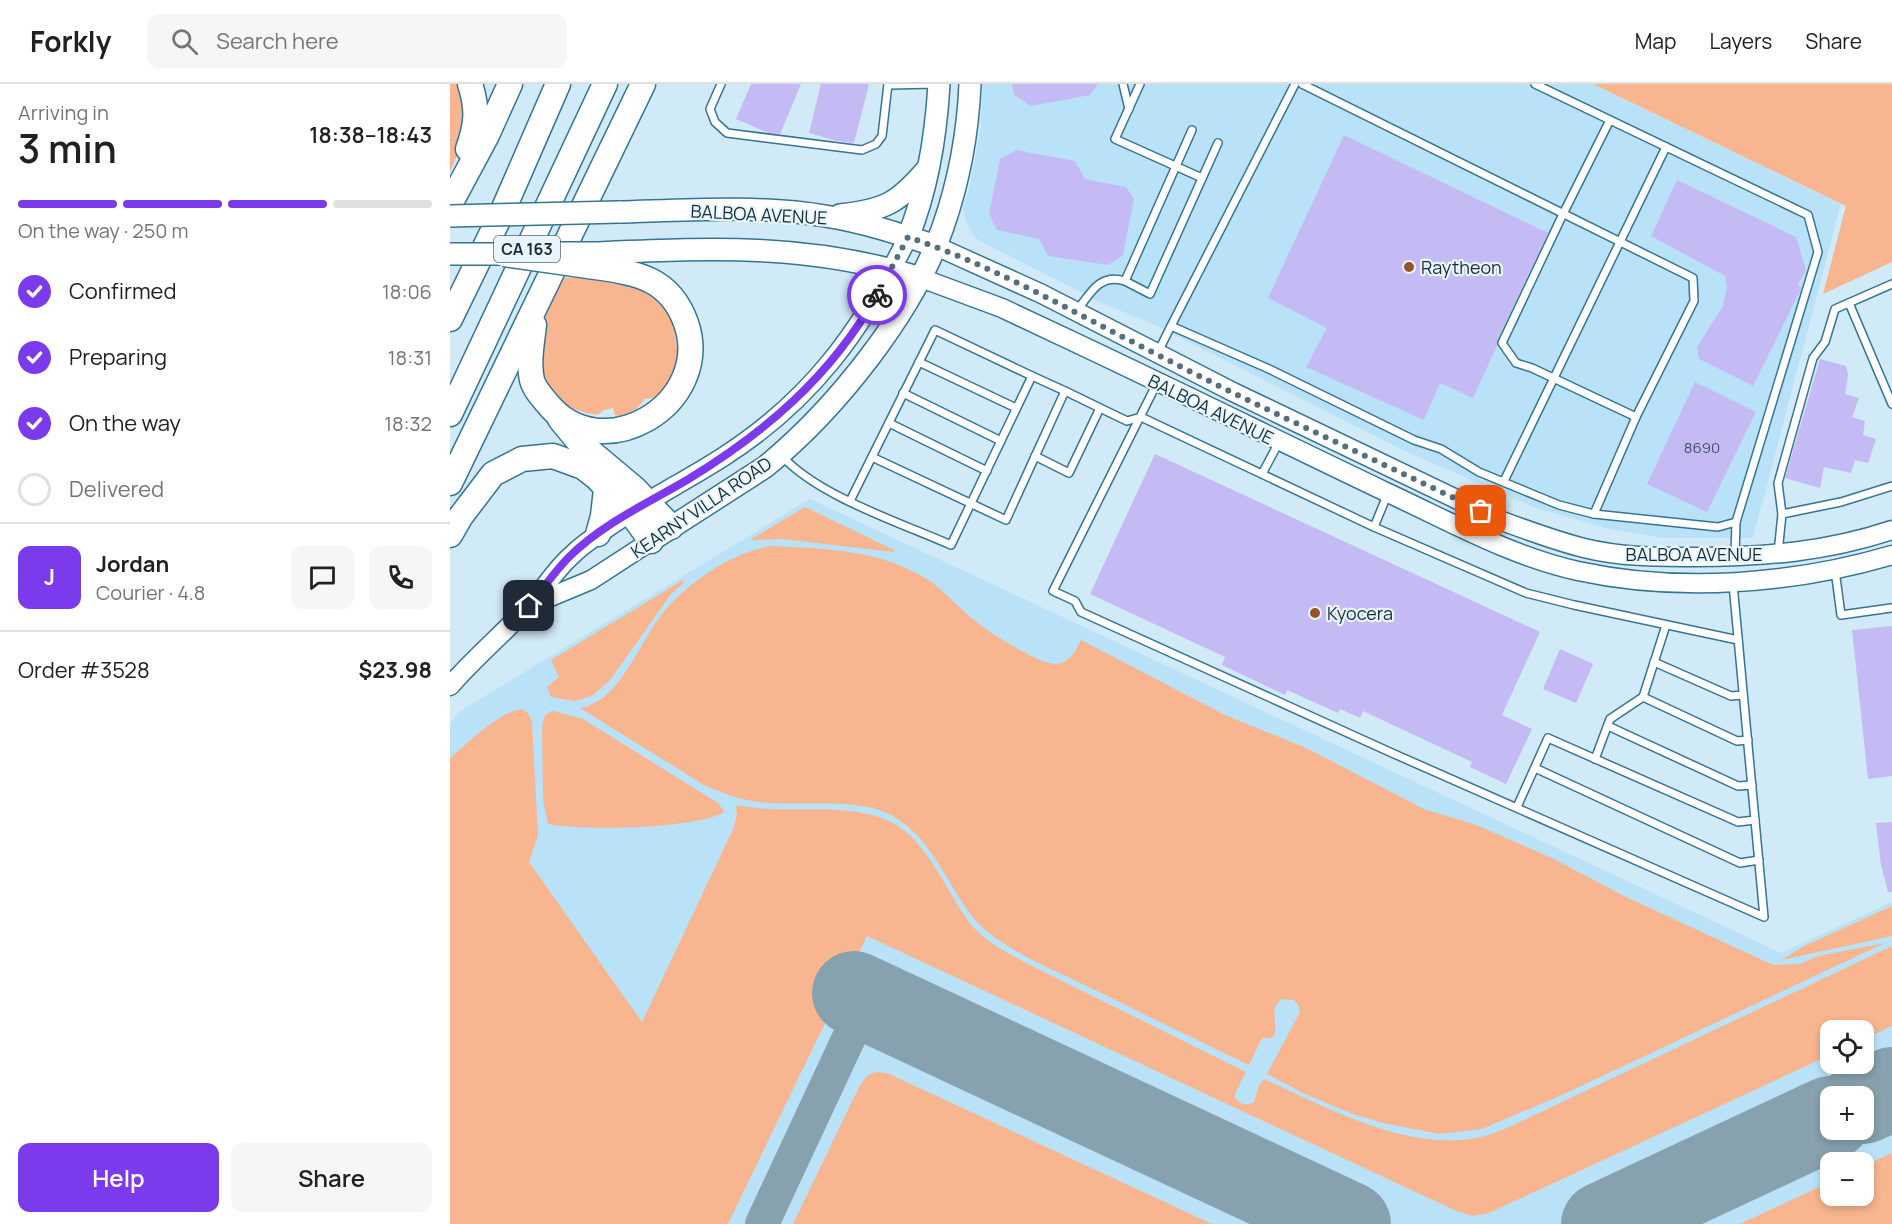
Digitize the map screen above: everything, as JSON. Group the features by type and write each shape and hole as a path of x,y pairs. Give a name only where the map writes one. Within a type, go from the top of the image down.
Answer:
{"highway":[{"path":"450,197 475,129 476,109 470,84"},
{"path":"450,204 487,135 510,84"},
{"name":"CA 163","path":"450,319 504,208 558,84"},
{"name":"CA 163","path":"450,414 605,84"},
{"path":"450,483 643,84"},
{"path":"504,254 596,260 633,272 646,277 671,297 682,314 690,348 686,371 676,393 667,405 636,426 619,430 604,431 572,424 556,415"},
{"path":"535,309 531,351 532,381 539,394 579,442 635,489 639,508"},
{"path":"450,535 461,516 493,474 522,459 553,456 584,466 606,489 639,508 661,534"},
{"path":"598,534 606,489"}],"main road":[{"name":"KEARNY VILLA ROAD","path":"450,686 471,661 529,606 570,556 598,534 725,456 761,430 785,410 838,354 865,316 908,237 918,210 928,168 937,121 939,84"},
{"name":"KEARNY VILLA ROAD","path":"529,606 591,580 765,467 826,408 861,367 900,313 921,278 944,226 967,131 970,84"},
{"path":"826,216 868,211 892,204 928,168"},
{"name":"BALBOA AVENUE","path":"450,216 715,209 826,216 908,237 962,257 1077,311 1157,354 1502,521 1586,548 1656,557 1735,557 1778,546 1846,544 1892,530"},
{"name":"BALBOA AVENUE","path":"596,260 701,248 749,248 833,256 921,278 1002,308 1073,341 1493,544 1577,571 1650,583 1739,582 1835,570 1892,555"},
{"path":"450,254 504,254"},
{"path":"1073,341 1129,354 1147,361 1153,359 1157,354"},
{"path":"1739,582 1754,572 1787,568 1846,544"}],"lane":[{"path":"721,84 710,109 715,122 727,133 862,150 876,144 882,136 888,85 939,84"},
{"path":"1123,84 1129,109"},
{"path":"1140,84 1115,139 1202,178"},
{"path":"1157,354 1294,84"},
{"path":"1302,84 1693,278 1694,301 1636,417 1594,514"},
{"path":"1535,84 1808,215 1818,252 1736,522 1735,557"},
{"path":"1610,120 1502,343 1516,363 1636,417"},
{"path":"1125,281 1192,130"},
{"path":"1077,311 1093,288 1108,279 1125,281 1150,294 1218,143"},
{"path":"1504,481 1666,147"},
{"path":"1778,546 1782,514 1778,483 1813,358 1825,342 1835,309 1892,284"},
{"path":"1849,303 1892,404"},
{"path":"1171,326 1269,369 1414,440 1441,449 1479,472 1559,505 1594,514 1718,527 1736,522"},
{"path":"850,501 935,330 1127,421 1141,417 1374,527 1526,593 1738,640"},
{"path":"919,362 1016,408"},
{"path":"780,454 792,468 850,501 951,545 1032,376"},
{"path":"1157,383 1053,591 1075,601 1081,612 1382,749 1764,917 1738,640 1739,582"},
{"path":"872,457 1006,520 1065,391"},
{"path":"903,393 1001,441"},
{"path":"1035,456 1069,473 1100,408"},
{"path":"889,423 987,471"},
{"path":"1262,474 1280,442"},
{"path":"1782,514 1841,502 1892,486"},
{"path":"1374,527 1388,493"},
{"path":"1448,521 1458,500"},
{"path":"1835,570 1841,615 1891,608"},
{"path":"1595,759 1610,719 1644,698 1666,625"},
{"path":"1654,662 1731,696 1743,694"},
{"path":"1644,698 1737,741 1748,740"},
{"path":"1608,726 1738,786 1752,785"},
{"path":"1517,807 1548,738 1738,822 1755,820"},
{"path":"1535,768 1740,863 1759,860"}],"shaded area":[{"path":"450,84 458,84 463,96 467,119 463,139 450,172"},
{"path":"982,84 1592,84 1841,204 1753,538 1663,538 1610,529 1536,508 1405,451 1155,325 1102,303 978,240 965,220 963,207 969,189 981,126"},
{"path":"1593,84 1892,84 1892,262 1823,294 1846,206"},
{"path":"611,276 661,298 673,322 678,356 670,381 657,397 645,399 636,409 622,417 615,415 613,408 597,415 563,403 555,396 544,378 539,353 538,336 541,324 550,297 560,278"},
{"path":"810,499 1781,953 1892,902 1892,1224 450,1224 450,723 462,710"},
{"path":"805,507 894,552 782,539 750,540"},
{"path":"770,546 854,553 901,566 934,584 994,635 1039,660 1056,664 1065,662 1074,653 1081,640 1225,715 1306,748 1426,810 1474,824 1554,859 1624,896 1773,965 1800,964 1818,956 1885,943 1562,1095 1482,1129 1440,1134 1383,1123 1353,1114 1301,1092 1267,1074 1300,1012 1294,1000 1282,999 1278,1003 1275,1010 1275,1034 1272,1038 1262,1038 1249,1065 1040,964 1001,942 975,920 922,840 891,815 862,806 775,803 731,796 704,785 580,708 594,703 617,684 660,617 681,593 724,563"},
{"path":"683,580 683,584 671,594 610,680 592,696 575,701 551,697 547,687 559,677 551,660"},
{"path":"521,709 528,713 532,722 538,836 529,862 642,1022 734,827 737,805 756,808 855,812 873,815 891,822 917,842 965,916 986,939 1024,962 1246,1072 1235,1093 1235,1098 1239,1102 1246,1104 1254,1102 1264,1079 1360,1122 1411,1136 1437,1140 1474,1139 1507,1128 1892,946 1892,1026 1874,1035 1874,1020 1820,1020 1820,1060 1489,1213 1472,1216 1452,1209 867,936 728,1224 450,1224 450,758 493,722"},
{"path":"553,711 583,719 718,803 723,813 687,822 637,827 611,828 548,824 543,800 542,728 546,715"},
{"path":"1892,906 1892,936 1782,960 1802,947"},
{"path":"876,1072 887,1073 1212,1224 793,1224 860,1085 868,1075"},
{"path":"1892,1153 1892,1224 1740,1224 1820,1187 1820,1206 1874,1206 1874,1161"}],"building":[{"path":"751,84 801,84 780,134 769,133 736,119"},
{"path":"821,84 869,84 854,143 809,133"},
{"path":"1012,84 1098,84 1090,95 1031,106 1014,95"},
{"name":"Raytheon","path":"1344,135 1548,233 1473,398 1440,383 1424,420 1306,367 1327,328 1268,298"},
{"path":"1016,150 1075,161 1085,179 1126,187 1134,199 1123,255 1108,265 1048,256 1039,239 997,230 989,214 1000,159"},
{"path":"1677,180 1796,237 1806,270 1798,285 1801,289 1753,386 1699,359 1697,347 1723,306 1727,286 1725,276 1651,236"},
{"path":"1820,359 1846,366 1848,375 1845,394 1859,398 1852,417 1865,421 1863,435 1876,439 1868,463 1855,460 1851,473 1824,467 1820,488 1785,478"},
{"path":"1695,382 1756,412 1707,512 1647,484"},
{"name":"Kyocera","path":"1155,454 1540,632 1502,715 1532,729 1506,784 1470,767 1472,762 1363,711 1360,718 1340,709 1338,713 1287,690 1285,695 1222,665 1225,657 1090,594"},
{"path":"1892,626 1892,776 1868,779 1852,630"},
{"path":"1560,649 1593,664 1576,703 1543,689"},
{"path":"1892,822 1892,892 1888,892 1881,865 1876,823"}],"taxiway":[{"path":"762,1224 867,999"}],"runway":[{"path":"854,993 1349,1224"},
{"path":"1874,1097 1892,1089"},
{"path":"1603,1224 1820,1123"}],"way so far":[{"path":"877,295 908,237 936,246 1077,311 1214,383 1481,511"}],"place":[{"name":"Raytheon","path":"1409,267"},
{"name":"Kyocera","path":"1315,613"}],"route":[{"path":"529,606 570,556 598,534 725,456 785,410 838,354 877,295"}]}
